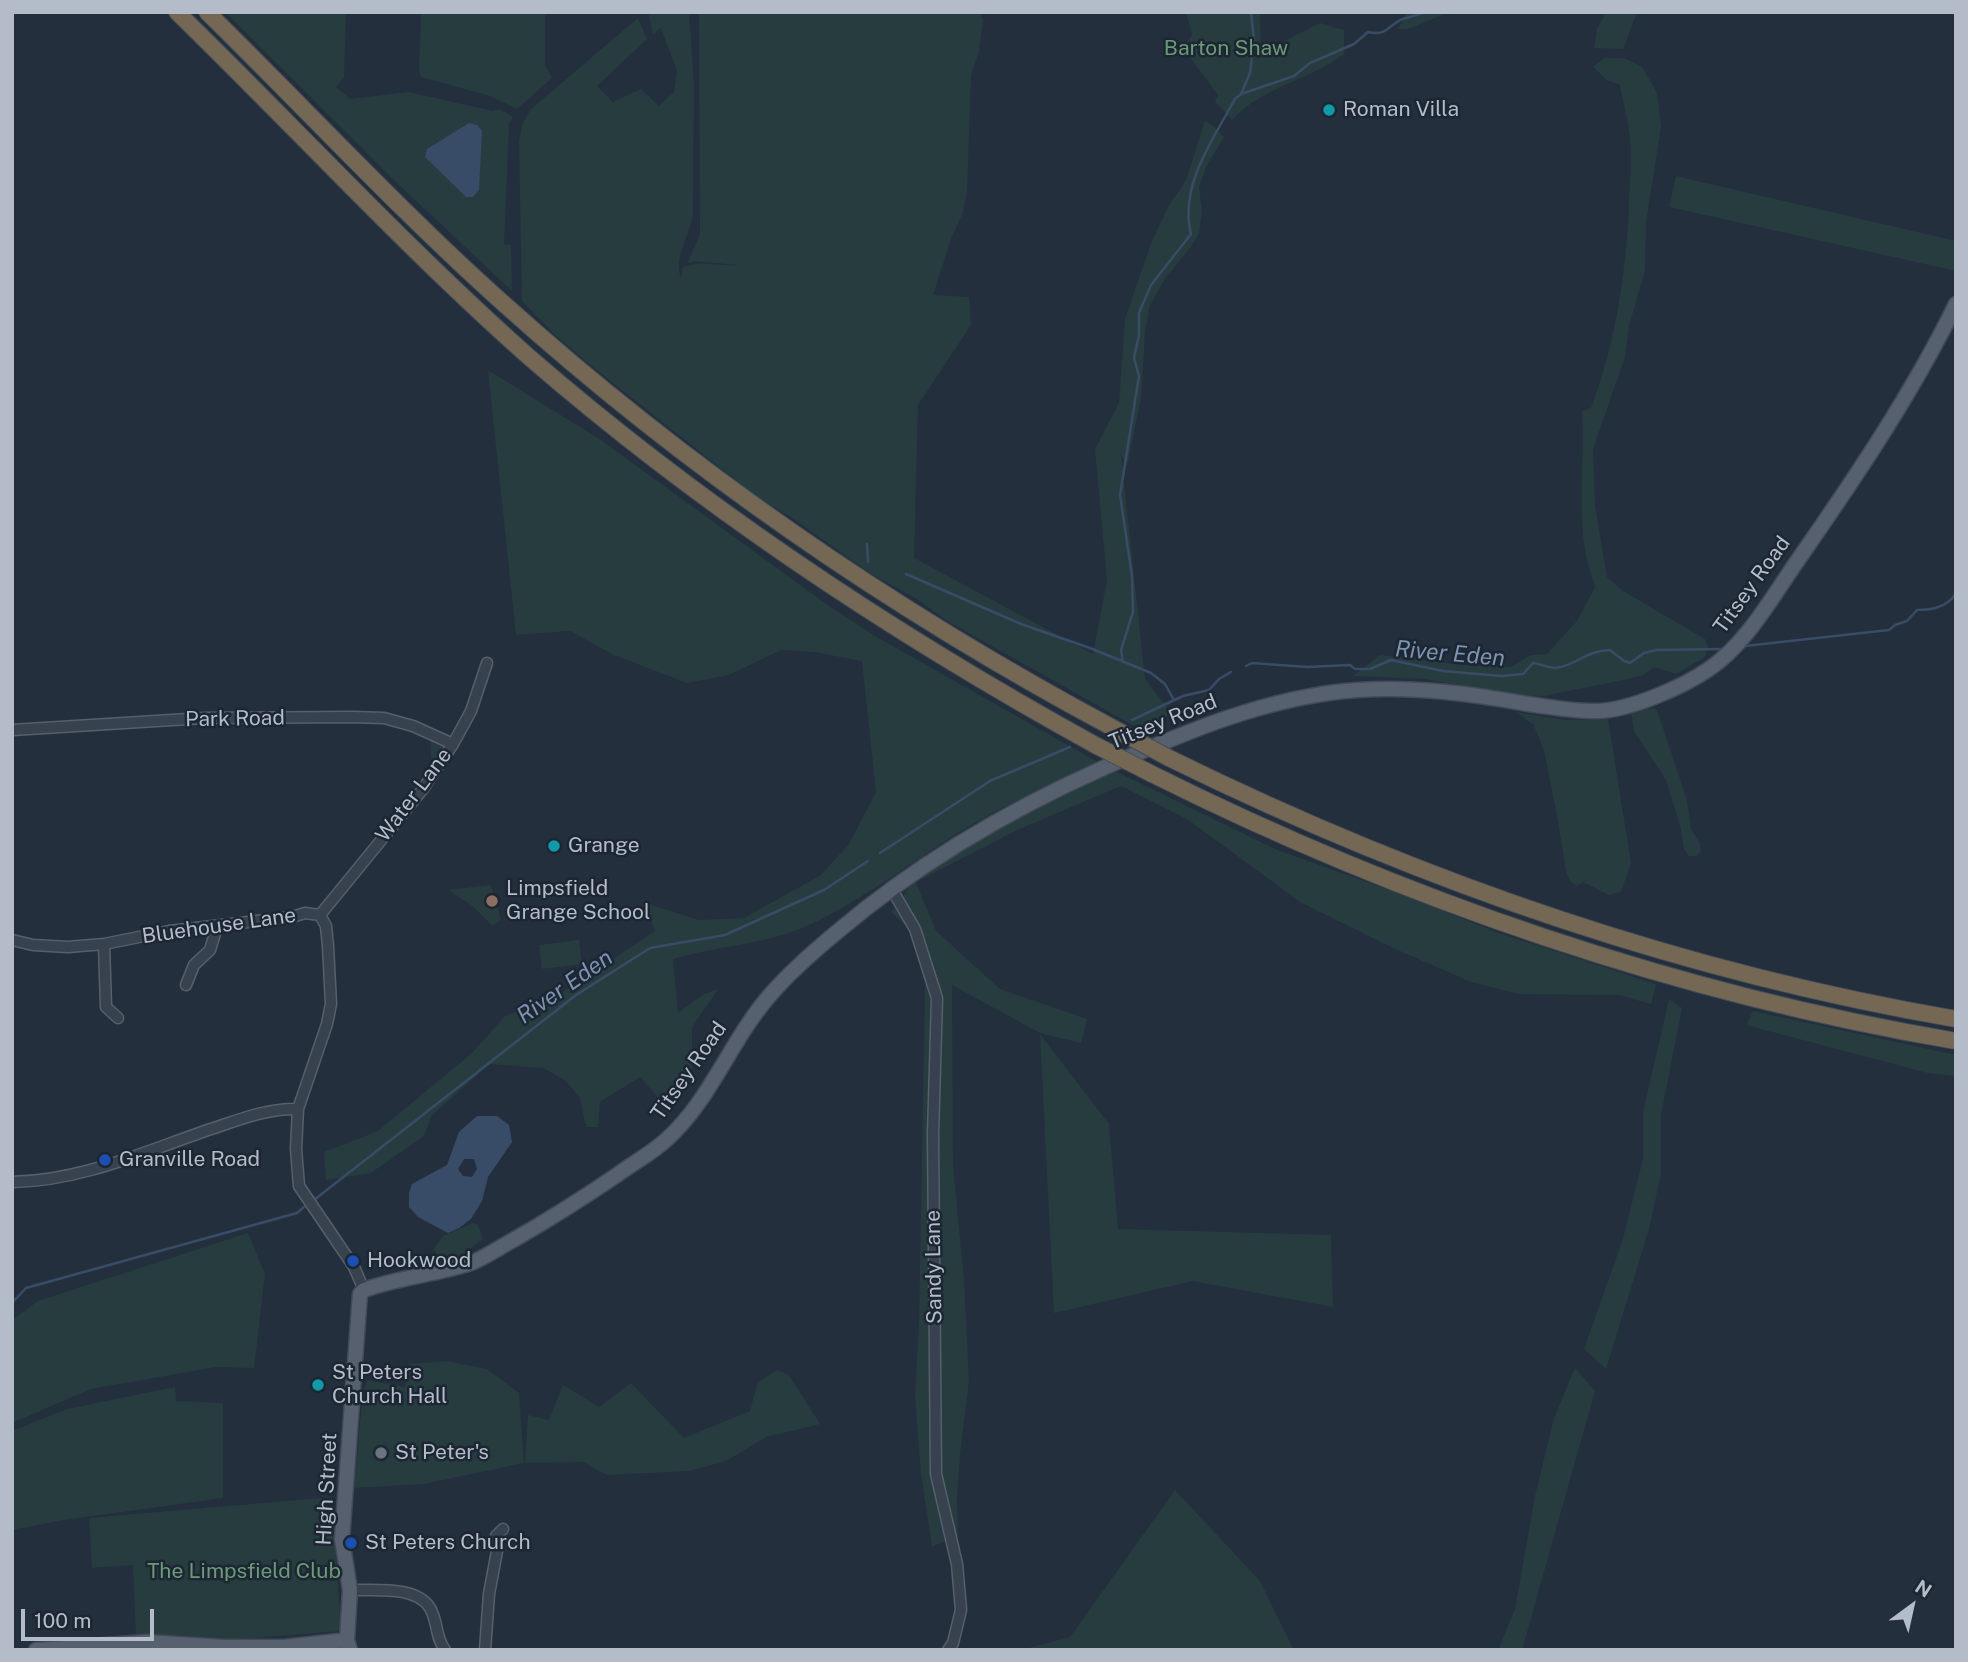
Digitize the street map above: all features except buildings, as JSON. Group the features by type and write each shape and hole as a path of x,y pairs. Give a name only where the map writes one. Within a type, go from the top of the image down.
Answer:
{"highway":[{"path":"177,12 387,223 531,358 671,471 799,564 941,656 1097,746 1219,807 1352,865 1444,901 1568,944 1755,998 1956,1041"},
{"path":"207,12 425,230 534,331 609,395 697,466 847,571 979,655 1169,758 1273,808 1369,850 1475,890 1692,959 1776,981 1956,1019"}],"main road":[{"name":"Titsey Road","path":"364,1290 453,1269 478,1260 556,1216 665,1142 710,1085 751,1018 806,958 891,888 956,843 1037,799 1199,729 1272,704 1331,693 1395,688 1438,691 1560,710 1602,712 1658,695 1715,665 1736,645 1774,595 1865,461 1956,304"},
{"name":"High Street","path":"348,1645 350,1590 342,1539 356,1337 360,1294 364,1290"},
{"path":"36,1650 147,1643 223,1647 348,1645"}],"street":[{"name":"Water Lane","path":"320,915 423,789 453,744 471,711 487,663"},
{"name":"Park Road","path":"12,730 204,718 384,718 412,726 453,744"},
{"name":"Sandy Lane","path":"891,888 915,929 937,998 933,1134 936,1474 957,1564 961,1610 953,1643 948,1650"},
{"name":"Bluehouse Lane","path":"12,940 68,947 104,944 169,931 217,927 305,913 320,915 326,926 331,1004 327,1024 298,1109 296,1149 299,1186 354,1267 364,1290"},
{"path":"186,985 194,965 210,950 217,927"},
{"path":"104,944 106,1007 118,1018"},
{"path":"12,1182 40,1181 79,1174 242,1119 280,1109 298,1109"},
{"path":"485,1650 489,1594 497,1551 496,1536 503,1529"},
{"path":"350,1590 419,1596 430,1608 439,1641 445,1650"}],"green space":[{"path":"225,12 346,12 344,77 336,87 350,99 408,92 493,111 499,109 513,117 509,124 504,244 511,245 512,291 396,182"},
{"path":"421,12 545,12 545,66 552,78 517,109 490,96 421,77"},
{"path":"648,12 689,12 694,84 693,213 679,262 681,278 683,267 690,265 738,265 694,261 687,264 700,234 699,12 980,12 983,20 979,51 971,75 967,192 962,215 952,236 933,295 969,297 971,325 918,405 914,558 1093,654 1107,580 1095,449 1119,403 1125,319 1152,241 1168,207 1186,180 1205,121 1224,137 1207,165 1199,187 1202,211 1199,233 1164,280 1150,305 1145,332 1141,398 1127,466 1121,454 1145,679 1170,711 1152,736 949,622 761,500 589,364 555,335 522,301 519,140 523,123 531,109 638,18 647,39 597,86 613,102 641,89 659,106 674,92 677,71 661,28 653,34"},
{"name":"Barton Shaw","path":"1186,12 1260,12 1261,56 1320,23 1344,30 1344,54 1256,100 1232,120 1215,102 1218,95 1183,48 1192,35"},
{"path":"1407,12 1450,12 1408,29 1398,29"},
{"path":"1606,12 1637,12 1623,49 1594,48 1597,29"},
{"path":"1605,58 1624,58 1642,67 1657,93 1661,127 1646,222 1645,271 1629,326 1625,357 1593,449 1595,506 1607,577 1623,591 1705,639 1708,647 1705,657 1676,674 1654,667 1643,675 1624,680 1543,696 1512,695 1425,679 1353,676 1380,655 1463,665 1511,667 1531,655 1547,654 1577,621 1595,587 1583,537 1582,411 1591,408 1613,333 1628,229 1631,162 1629,131 1620,85 1607,80 1593,67"},
{"path":"1676,176 1956,241 1956,271 1669,207"},
{"path":"488,370 601,440 829,606 875,636 1096,761 1096,766 1035,792 976,822 858,899 807,926 774,937 673,959 678,1013 702,995 718,989 692,1027 692,1083 668,1109 640,1077 600,1102 598,1127 586,1127 580,1098 566,1081 543,1068 490,1064 432,1115 424,1136 371,1173 326,1180 324,1152 378,1131 471,1054 505,1016 556,997 655,931 645,903 699,920 744,918 821,875 849,844 876,792 862,661 814,652 781,650 729,675 687,683 614,655 570,631 516,635"},
{"path":"1652,708 1657,710 1687,800 1691,829 1700,843 1701,852 1696,856 1689,856 1684,849 1681,829 1666,780 1634,731 1631,712"},
{"path":"1515,712 1567,720 1608,719 1631,863 1621,892 1609,895 1583,882 1577,886 1570,881 1544,750 1533,724"},
{"path":"430,738 442,745 443,749 432,770"},
{"path":"1115,771 1277,850 1398,893 1496,932 1656,984 1651,1004 1619,995 1518,994 1471,982 1393,948 1300,902 1187,819 1121,786 1017,830 922,879 915,876 1006,823"},
{"path":"915,880 936,931 1000,989 1087,1019 1081,1043 1040,1033 952,985 953,1165 964,1280 969,1381 960,1454 958,1537 932,1546 921,1474 915,1396 919,1324 925,985 913,932 891,912"},
{"path":"491,885 501,920 492,926 474,907 448,890"},
{"path":"579,940 582,964 542,969 539,945"},
{"path":"1669,999 1682,1008 1661,1115 1661,1174 1649,1229 1606,1369 1584,1349 1623,1239 1643,1159 1643,1112"},
{"path":"1753,1011 1956,1055 1956,1076 1928,1073 1746,1025"},
{"path":"1040,1034 1109,1124 1118,1229 1331,1235 1333,1307 1193,1281 1054,1313"},
{"path":"473,1223 478,1225 483,1239 468,1250 474,1259 441,1268 434,1248 443,1236"},
{"path":"248,1233 265,1274 254,1368 216,1367 91,1389 12,1423 12,1320 38,1301"},
{"path":"446,1361 487,1369 519,1393 524,1463 424,1484 354,1488 362,1403 367,1380 405,1387 409,1364"},
{"path":"1575,1368 1595,1391 1522,1650 1498,1650 1515,1609 1535,1496 1554,1418"},
{"path":"777,1370 789,1375 820,1424 766,1437 726,1461 690,1471 607,1475 583,1462 525,1463 528,1415 549,1420 563,1385 599,1407 631,1383 684,1438 750,1411 758,1382"},
{"path":"175,1387 176,1401 223,1403 223,1498 12,1530 12,1431 67,1409"},
{"path":"1175,1490 1260,1581 1294,1650 1021,1650 1070,1637"},
{"name":"The Limpsfield Club","path":"332,1497 341,1631 229,1640 136,1635 133,1565 92,1568 89,1518"}],"water":[{"path":"469,123 477,125 482,131 479,190 473,197 466,197 425,157 427,149"},
{"path":"477,1116 497,1116 509,1125 512,1142 488,1177 482,1201 471,1219 448,1233 418,1217 409,1207 409,1193 412,1184 447,1165 459,1132","holes":["464,1159 474,1159 477,1169 472,1177 463,1176 458,1169"]}],"waterway":[{"path":"1241,94 1250,73 1254,40 1251,12"},
{"path":"1123,662 1121,650 1133,612 1132,576 1120,495 1139,376 1134,358 1139,335 1139,313 1151,285 1191,234 1190,198 1200,164 1235,99 1241,94 1294,76 1310,63 1354,44 1368,32 1380,33 1398,21 1425,12"},
{"path":"867,544 868,562"},
{"path":"906,574 1021,624 1151,673 1165,684 1174,700"},
{"name":"River Eden","path":"1745,646 1889,630 1907,621 1917,610 1939,607 1956,594"},
{"name":"River Eden","path":"1246,666 1252,663 1307,667 1350,665 1355,669 1370,669 1391,660 1443,671 1502,676 1523,674 1533,663 1556,668 1601,651 1610,650 1630,663 1644,653 1656,650 1722,649"},
{"name":"River Eden","path":"1132,720 1183,696 1209,690 1219,679 1231,672"},
{"name":"River Eden","path":"880,853 990,781 1070,747"},
{"name":"River Eden","path":"314,1200 576,995 650,948 725,935 824,890 868,861"},
{"name":"River Eden","path":"12,1303 26,1288 297,1213 304,1207"}],"place":[{"name":"Roman Villa","path":"1329,110"},
{"name":"Grange","path":"554,846"},
{"name":"Limpsfield Grange School","path":"492,901"},
{"name":"Granville Road","path":"105,1160"},
{"name":"Hookwood","path":"353,1261"},
{"name":"St Peters Church Hall","path":"318,1385"},
{"name":"St Peter's","path":"381,1453"},
{"name":"St Peters Church","path":"351,1543"}]}
